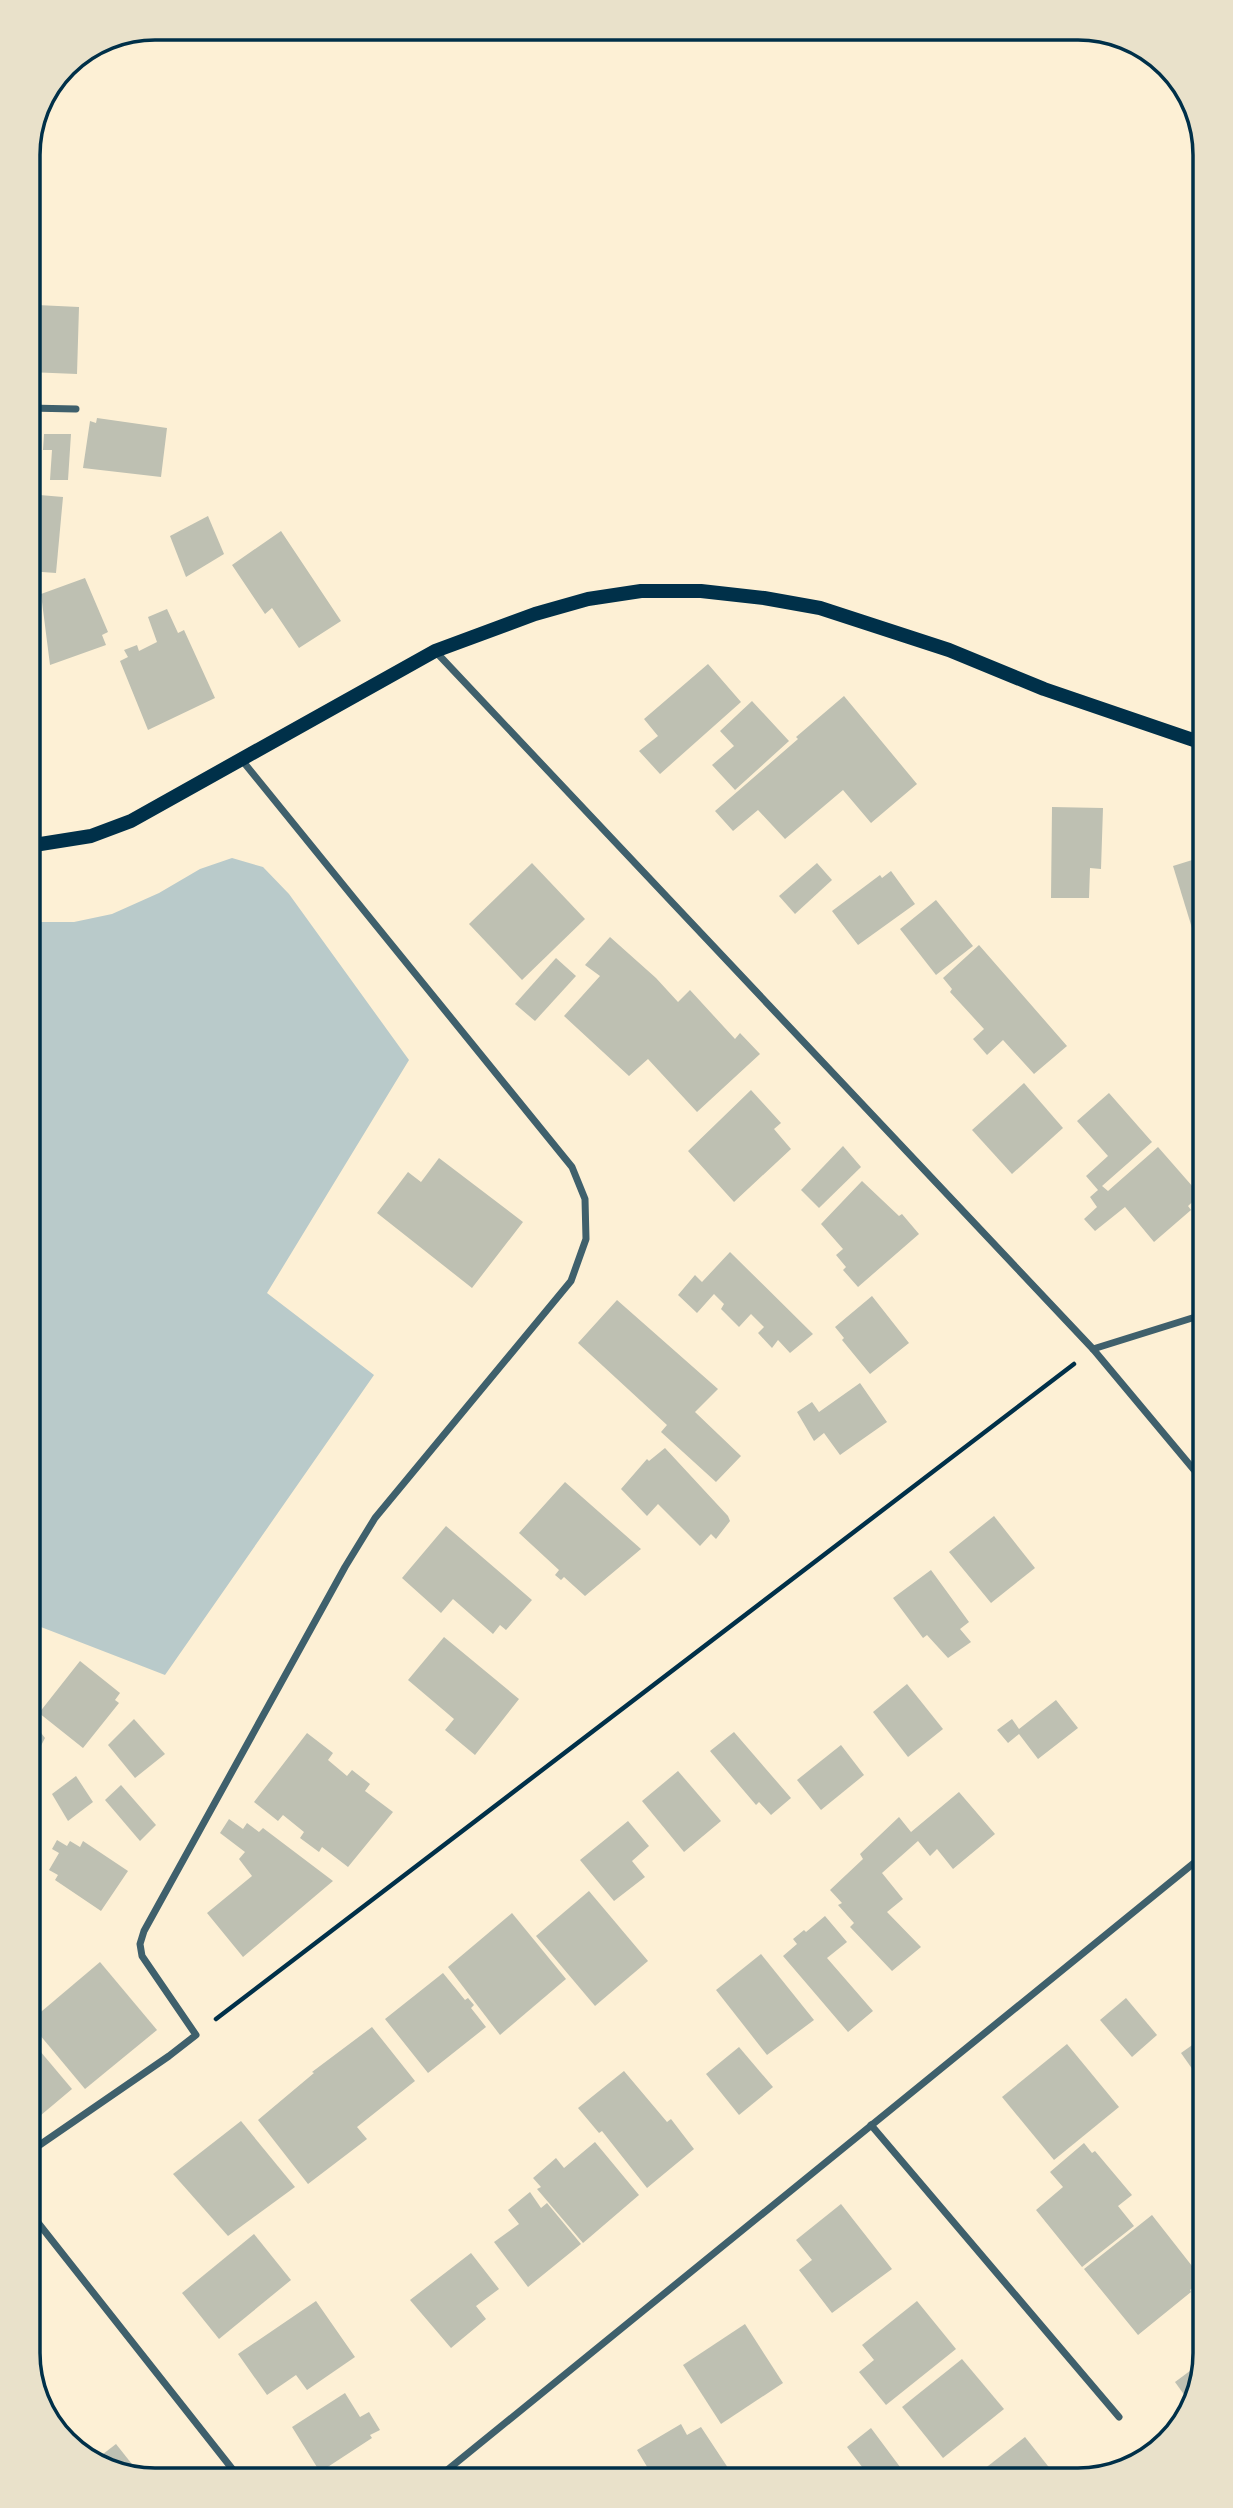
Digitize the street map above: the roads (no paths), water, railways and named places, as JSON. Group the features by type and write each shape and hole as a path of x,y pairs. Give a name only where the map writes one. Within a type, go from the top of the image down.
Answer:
{"main road":[{"path":"40,844 91,836 131,821 435,651 536,614 588,599 641,591 701,591 751,596 820,608 948,650 1044,689 1193,740"}],"street":[{"path":"40,408 76,409"},
{"path":"435,651 1093,1349 1193,1468"},
{"path":"40,2145 196,2035 142,1956 140,1944 145,1931 345,1567 375,1518 570,1280 586,1239 586,1199 572,1167 241,759"},
{"path":"1093,1349 1193,1318"},
{"path":"450,2468 1193,1864"},
{"path":"871,2125 1119,2417"},
{"path":"40,2225 232,2468"}]}
